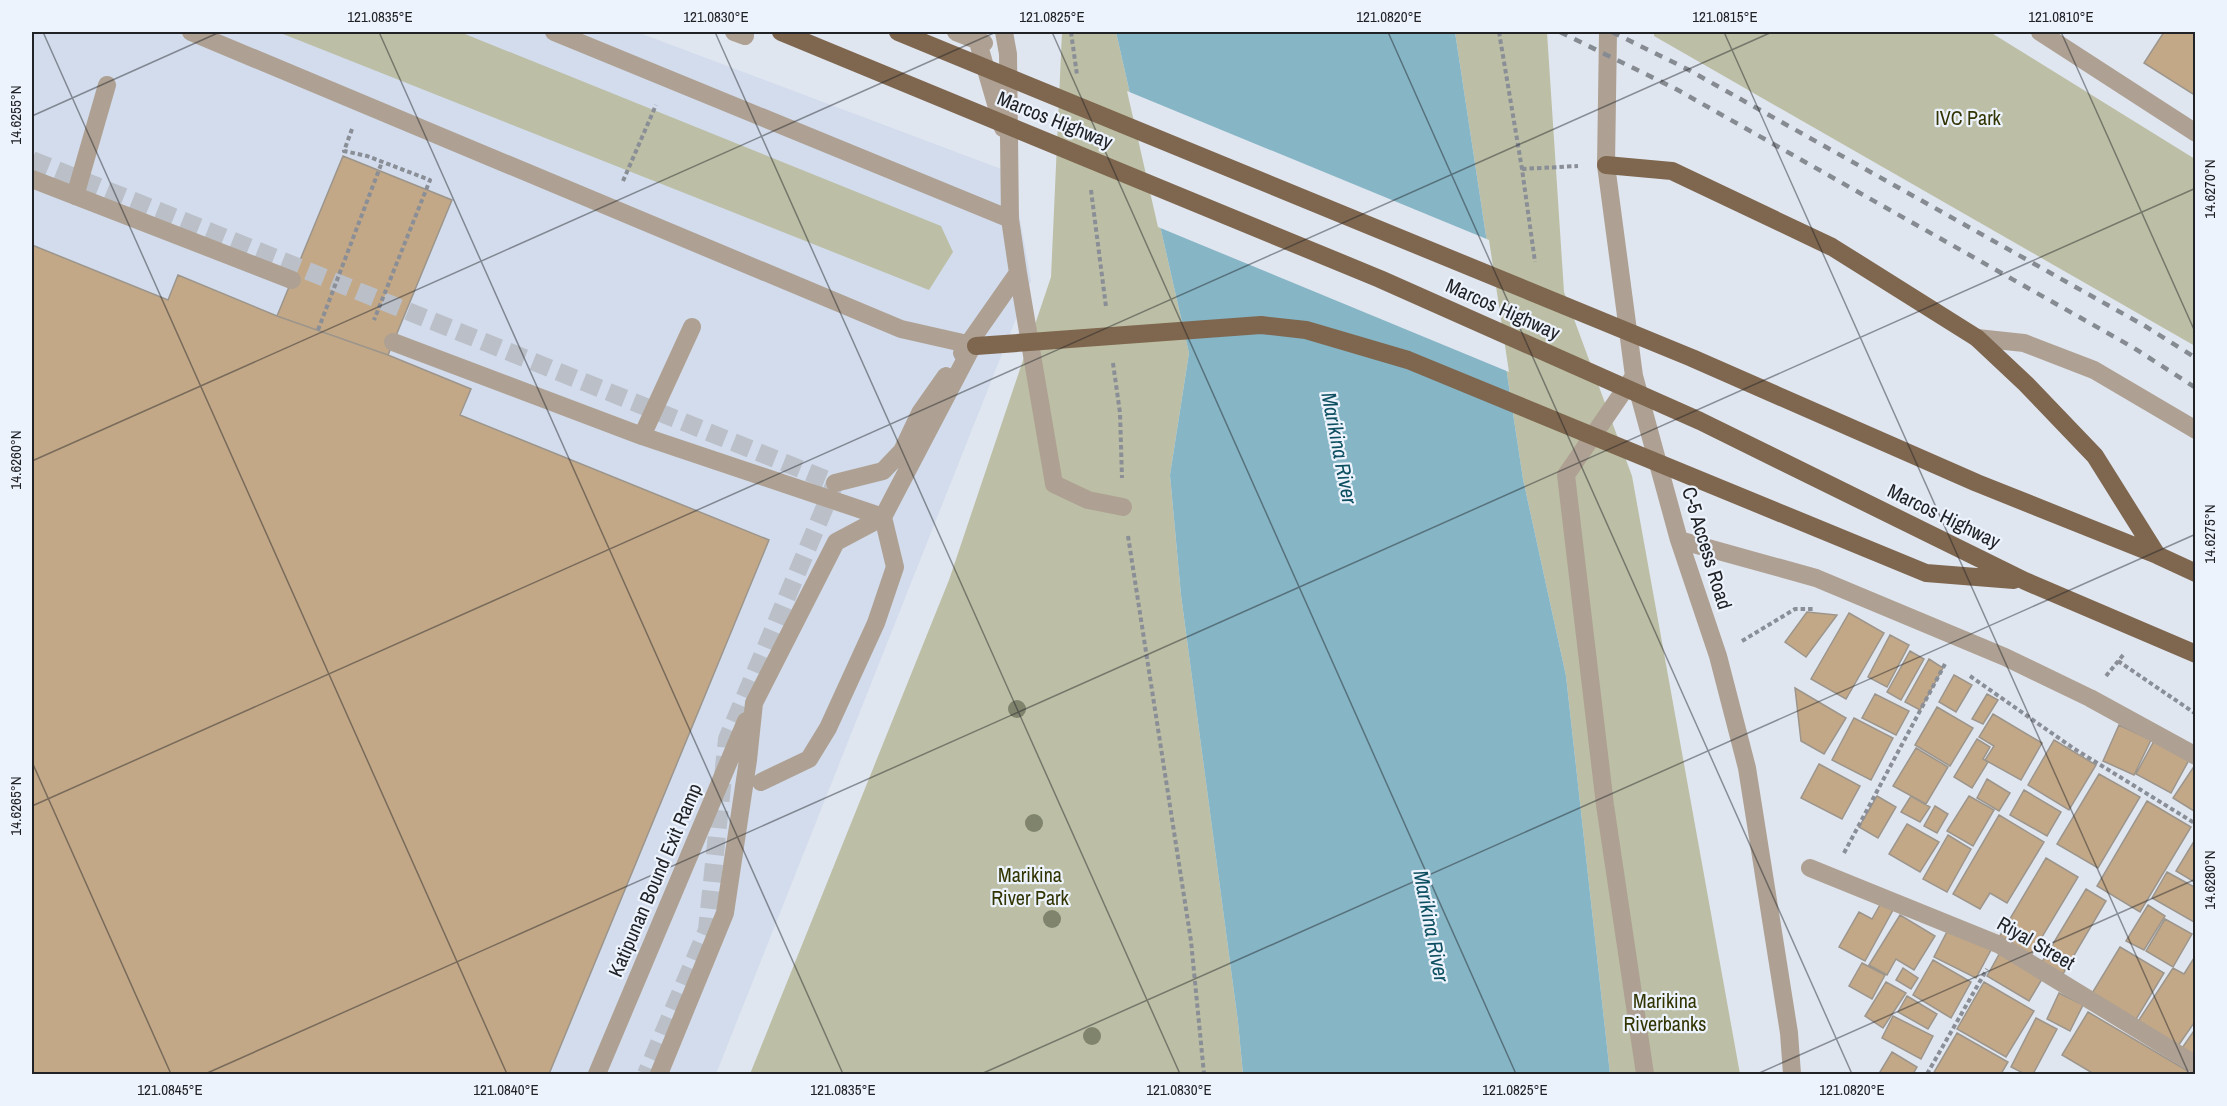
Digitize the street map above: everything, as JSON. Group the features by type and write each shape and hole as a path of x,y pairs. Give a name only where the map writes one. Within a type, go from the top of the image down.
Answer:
{"main road":[{"name":"Marcos Highway","path":"781,32 1380,279 1700,421 2025,580 2196,654"},
{"name":"Marcos Highway","path":"898,32 1692,358 1977,483 2157,555 2196,573"},
{"path":"1606,165 1672,171 1832,247 1977,338 2026,384 2095,456 2157,555"},
{"path":"975,346 1261,325 1306,330 1408,360 1926,573 2025,580"}],"street":[{"path":"191,32 901,329 975,346 883,517 895,567 876,623 828,728 809,759 761,782"},
{"path":"554,32 1010,219"},
{"path":"956,32 976,35 1008,54"},
{"path":"1004,32 1008,54 1010,219 1054,484 1088,500 1123,507"},
{"name":"C-5 Access Road","path":"1608,32 1606,165 1634,376 1679,540 1718,656 1747,768 1789,1033 1792,1074"},
{"path":"2040,32 2196,133"},
{"path":"976,35 1010,150"},
{"path":"75,195 107,85"},
{"path":"32,179 292,280"},
{"path":"835,483 884,471 902,451 920,413 1018,273"},
{"path":"642,436 692,327"},
{"path":"1977,338 2024,343 2094,370 2196,430"},
{"path":"393,342 642,436 883,517"},
{"path":"1634,376 1566,475 1605,805 1645,1074"},
{"name":"Katipunan Bound Exit Ramp","path":"597,1074 754,703 836,542 883,517"},
{"path":"1679,540 1816,578 2006,657 2090,698 2196,756"},
{"path":"659,1074 725,913 748,760 754,703"},
{"name":"Riyal Street","path":"1810,868 2000,945 2196,1065"}],"path":[{"path":"1071,32 1077,78"},
{"path":"1499,32 1522,169 1536,274"},
{"path":"619,191 668,77"},
{"path":"347,142 344,151 430,180 372,324"},
{"path":"318,330 382,162"},
{"path":"1522,169 1606,165"},
{"path":"1090,182 1107,309"},
{"path":"1112,355 1120,413 1123,507 1191,941 1204,1074"},
{"path":"1718,656 1795,609 1818,609"},
{"path":"2090,698 2144,631"},
{"path":"1831,878 1947,660"},
{"path":"2118,661 2196,714"},
{"path":"1966,674 2073,748 2196,824"},
{"path":"1927,1074 2000,945"}],"shaded area":[{"path":"32,32 637,32 1012,173 1031,281 716,1074 32,1074"}],"green space":[{"path":"278,32 460,32 941,226 953,252 929,290"},
{"name":"Marikina River Park","path":"1062,32 1116,32 1189,353 1170,475 1181,595 1243,1074 750,1074 949,580 1051,277"},
{"name":"Marikina Riverbanks","path":"1455,32 1547,32 1564,292 1632,476 1740,1074 1610,1074 1566,676 1523,479"},
{"name":"IVC Park","path":"1654,32 1990,32 2195,159 2195,346 1654,36"}],"water":[{"name":"Marikina River","path":"1116,32 1455,32 1523,479 1566,676 1610,1074 1243,1074 1181,595 1170,475 1189,353"}],"pier":[{"path":"1127,91 1489,240 1509,372 1158,227"}],"building":[{"path":"2164,32 2196,32 2196,96 2144,63"},
{"path":"343,156 452,200 388,355 277,316"},
{"path":"32,245 168,300 178,275 277,316 388,355 471,389 460,415 769,540 549,1074 32,1074"},
{"path":"1807,612 1837,615 1806,657 1785,642"},
{"path":"1849,613 1884,633 1846,699 1811,679"},
{"path":"1890,635 1909,645 1887,687 1868,677"},
{"path":"1910,651 1924,659 1901,700 1887,692"},
{"path":"1929,659 1943,668 1920,710 1905,702"},
{"path":"1954,675 1972,685 1956,712 1939,702"},
{"path":"1795,688 1846,718 1824,754 1801,741"},
{"path":"1875,694 1909,711 1896,735 1862,718"},
{"path":"1987,694 1998,700 1983,724 1972,719"},
{"path":"1937,707 1973,728 1950,766 1915,745"},
{"path":"1993,714 2042,743 2021,780 1985,760 1994,746 1979,737"},
{"path":"1854,718 1893,738 1871,780 1832,760"},
{"path":"2119,725 2151,740 2134,775 2103,761"},
{"path":"1977,739 1990,747 1983,759 1988,762 1972,788 1954,777"},
{"path":"2054,740 2096,765 2069,810 2028,785"},
{"path":"2154,741 2189,760 2171,793 2136,774"},
{"path":"1916,748 1948,767 1926,804 1893,786"},
{"path":"1819,764 1860,786 1842,819 1801,798"},
{"path":"2195,765 2196,809 2194,811 2173,798"},
{"path":"2099,774 2140,797 2098,868 2057,844"},
{"path":"1987,779 2010,793 1999,811 1977,798"},
{"path":"2024,790 2061,812 2047,836 2010,815"},
{"path":"1877,796 1896,807 1878,838 1859,827"},
{"path":"1911,796 1930,807 1920,822 1901,812"},
{"path":"1969,796 1994,810 1973,846 1947,831"},
{"path":"2147,801 2191,827 2140,912 2097,886"},
{"path":"1935,806 1948,814 1937,833 1924,826"},
{"path":"1999,815 2044,842 2007,903 1990,893 1980,909 1953,894"},
{"path":"1907,824 1939,842 1920,872 1889,854"},
{"path":"1948,835 1971,849 1947,892 1923,879"},
{"path":"2196,838 2196,883 2176,871"},
{"path":"2046,858 2078,877 2030,957 1998,939"},
{"path":"2167,872 2196,888 2194,922 2152,898"},
{"path":"2086,889 2106,901 2063,974 2042,962"},
{"path":"1881,903 1893,910 1865,961 1839,947 1859,912 1872,919"},
{"path":"2148,905 2165,916 2144,950 2126,941"},
{"path":"1900,915 1935,936 1914,970 1896,959 1887,975 1869,965"},
{"path":"2165,919 2192,934 2173,967 2146,951"},
{"path":"1950,926 1992,948 1976,978 1934,957"},
{"path":"2120,947 2164,973 2135,1021 2091,995"},
{"path":"2002,949 2045,974 2029,1001 1987,976"},
{"path":"2194,958 2196,1020 2176,1049 2137,1023 2173,968 2184,974"},
{"path":"1933,960 1971,982 1951,1018 1913,995"},
{"path":"1862,963 1885,975 1872,999 1849,986"},
{"path":"1903,968 1918,978 1911,989 1896,980"},
{"path":"1886,982 1906,993 1883,1028 1865,1016"},
{"path":"1984,982 2034,1011 2006,1057 1957,1029"},
{"path":"2059,993 2083,1005 2070,1031 2047,1019"},
{"path":"1907,996 1937,1014 1928,1029 1898,1012"},
{"path":"2088,1012 2188,1071 2186,1074 2094,1074 2062,1055"},
{"path":"1893,1016 1933,1036 1921,1059 1882,1038"},
{"path":"2036,1018 2057,1029 2033,1074 2025,1074 2011,1067"},
{"path":"2196,1028 2196,1057 2182,1048"},
{"path":"1957,1033 2008,1062 2001,1074 1933,1074"},
{"path":"1892,1052 1917,1067 1913,1074 1880,1072"}],"tunnel":[{"path":"32,160 835,483 727,739 707,930 646,1074"}],"railway":[{"path":"1560,32 1676,89 2134,348 2196,388"},
{"path":"1612,32 1687,69 2145,326 2196,358"}]}
